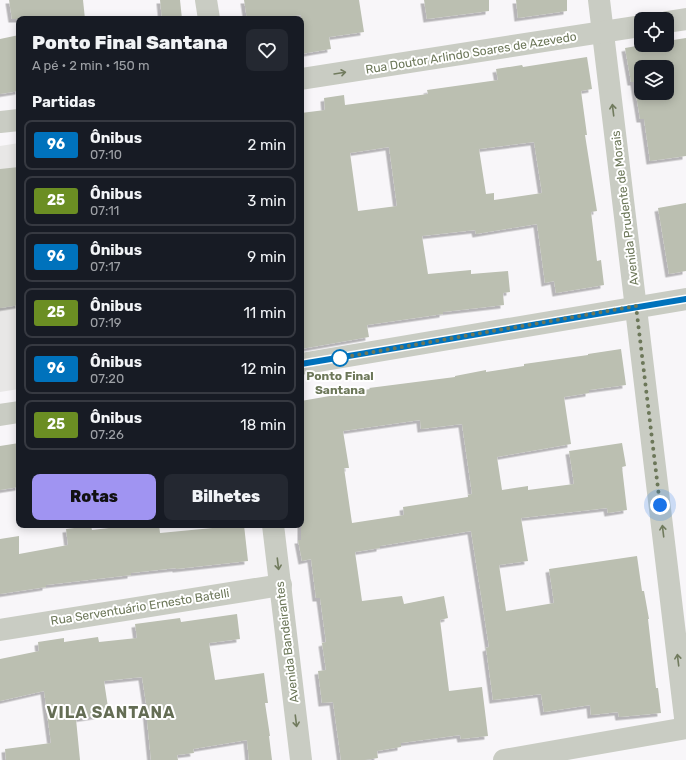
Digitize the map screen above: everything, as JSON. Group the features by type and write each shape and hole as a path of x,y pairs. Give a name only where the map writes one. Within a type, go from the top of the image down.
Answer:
{"street":[{"path":"206,0 209,16"},
{"name":"Avenida Prudente de Morais","path":"599,0 686,727"},
{"path":"674,21 686,19"},
{"name":"Rua Doutor Arlindo Soares de Azevedo","path":"304,79 634,27"},
{"path":"0,122 16,120"},
{"path":"304,363 636,306 686,299"},
{"path":"0,415 16,412"},
{"name":"Avenida Bandeirantes","path":"273,528 301,760"},
{"name":"Rua Serventuário Ernesto Batelli","path":"0,630 281,585"},
{"path":"504,760 686,727"}],"shaded area":[{"path":"16,143 16,389 0,392 0,146"}],"building":[{"path":"9,0 83,0 85,16 16,16 16,19 12,19"},
{"path":"160,0 180,0 182,16 162,16"},
{"path":"244,0 359,0 364,32 329,37 331,49 304,54 304,16 247,16"},
{"path":"424,0 489,0 489,11 427,19"},
{"path":"516,0 567,0 567,11 518,18"},
{"path":"16,36 16,91 0,94 0,39"},
{"path":"686,38 686,156 650,161 644,119 640,119 637,100 674,100 674,60 634,60 634,82 631,82 625,48 634,46 634,52 674,52 674,40"},
{"path":"587,57 592,89 581,91 587,135 585,135 597,211 591,212 597,261 601,260 604,285 556,293 554,281 545,283 537,224 476,234 475,230 422,236 428,274 471,270 471,274 508,271 510,292 503,293 504,305 443,312 443,314 367,325 369,337 304,348 304,113 325,110 324,98 344,95 345,105 428,94 427,90 498,80 496,69 522,65 523,67","holes":["534,142 542,193 494,200 494,193 486,194 479,149","389,147 397,206 358,211 350,153"]},
{"path":"16,167 16,305 0,308 0,169"},
{"path":"686,203 686,271 669,274 658,208"},
{"path":"621,349 626,385 589,390 589,393 564,397 571,444 497,457 502,490 528,486 528,490 574,484 569,451 622,443 626,466 622,467 627,510 608,513 607,508 521,518 528,561 499,565 506,611 554,603 549,569 637,556 642,591 644,591 649,619 656,688 658,688 661,713 619,717 618,712 591,715 590,705 544,712 541,694 493,700 486,648 489,647 471,531 380,546 380,548 355,552 362,601 402,596 404,604 444,596 448,618 440,620 449,691 482,687 488,736 461,739 460,735 401,743 401,747 377,751 378,758 365,760 341,760 333,702 322,703 318,671 326,670 322,643 326,642 320,598 316,598 311,559 302,561 298,540 301,540 301,528 304,528 304,400 370,389 369,388 455,377 486,370 486,372 524,366 524,364","holes":["420,420 421,429 462,424 472,494 468,495 468,497 403,507 404,515 352,523 344,468 349,468 343,431"]},
{"path":"16,443 16,487 0,490 0,446"},
{"path":"92,528 92,530 109,528 159,528 160,533 212,528 244,528 248,561 131,573 131,575 46,585 46,587 0,594 0,539 19,536 19,554 68,545 66,529"},
{"path":"237,614 240,639 209,643 215,680 264,673 268,703 265,703 272,760 249,760 247,740 193,749 194,753 177,755 178,760 151,760 147,710 142,677 104,681 109,714 76,719 80,760 6,760 5,749 51,743 44,691 0,701 0,659 39,651 38,642 64,638 64,642 98,637 99,642 137,638 135,624 180,618 181,622"}],"bus line":[{"name":"96","path":"304,363 636,306 686,299"}],"place":[{"name":"Ponto Final Santana","path":"340,358"}],"district":[{"name":"VILA SANTANA","path":"111,712"}],"route":[{"path":"340,358 636,306 660,505"}]}
